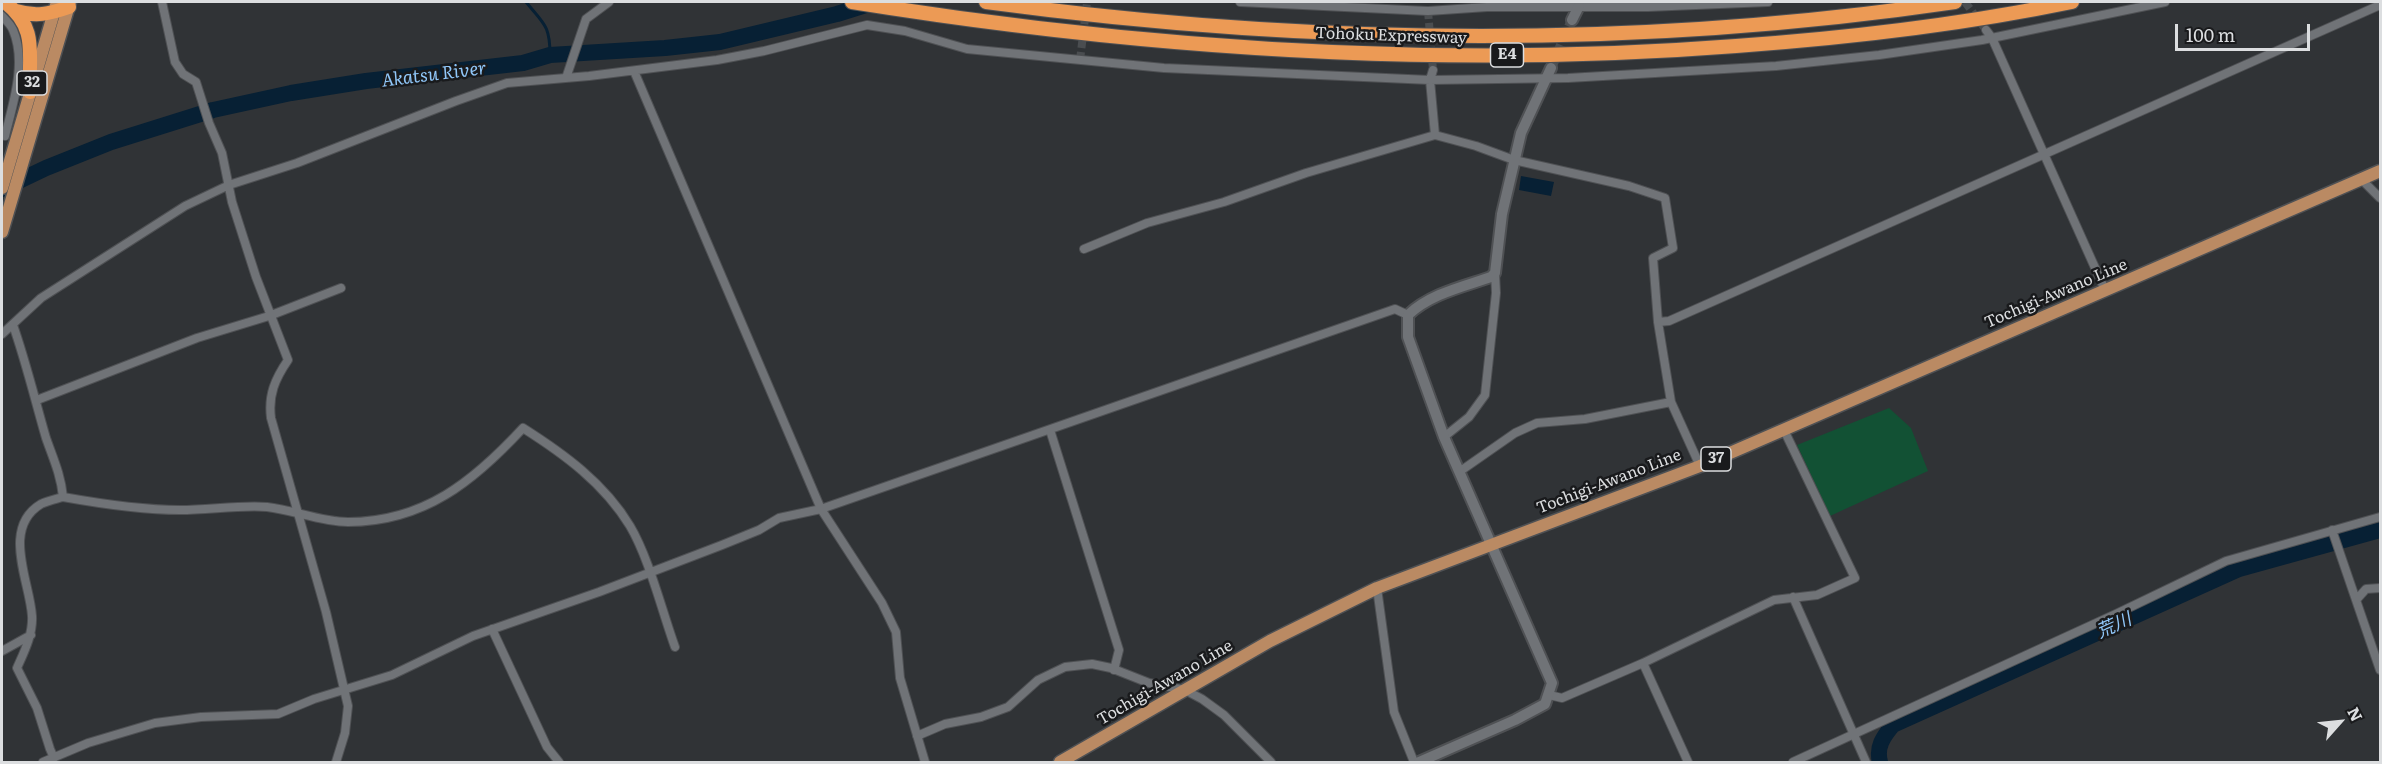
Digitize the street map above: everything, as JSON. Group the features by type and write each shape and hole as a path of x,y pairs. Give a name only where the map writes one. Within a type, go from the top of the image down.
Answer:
{"highway":[{"path":"5,2 25,22 30,37 30,92"},
{"name":"Tohoku Expressway","path":"852,2 1078,34 1236,47 1375,54 1564,55 1671,51 1860,35 1964,21 2072,2"},
{"name":"Tohoku Expressway","path":"987,2 1086,14 1235,27 1453,35 1681,30 1845,16 1955,2"},
{"path":"16,11 44,16 63,5"}],"main road":[{"name":"32","path":"2,188 7,159 7,137 30,92 63,5"},
{"name":"32","path":"2,232 27,150 63,5"},
{"name":"Tochigi-Awano Line","path":"1060,762 1312,619 1377,588 1700,466 2380,171"}],"street":[{"path":"162,2 175,62 183,74 196,82 209,123 222,153 232,202 269,316 285,348 288,360 276,377 269,402 271,418 340,665 348,706 345,733 336,762"},
{"path":"566,78 586,18 609,2"},
{"path":"1240,2 1428,11 1487,4 1648,7 1768,2"},
{"path":"1418,2 1428,11"},
{"path":"2,334 41,298 185,206 229,185 297,162 448,104 507,83 634,71 717,60 764,51 867,25 904,32 967,49 1164,68 1430,80 1548,73 1776,66 1992,38 2165,2"},
{"path":"1572,20 1580,4"},
{"path":"1658,322 1669,321 2380,5"},
{"path":"2,16 13,28 18,49 17,83 7,137 27,150"},
{"path":"1986,30 1992,38 2105,290"},
{"path":"1433,70 1430,80 1435,135"},
{"path":"634,71 821,509 882,603 896,632 900,678 925,762"},
{"path":"1444,437 1469,417 1485,395 1502,214 1521,133 1548,73"},
{"path":"1083,249 1147,224 1435,135 1476,146 1514,160 1629,186 1665,198 1673,248 1653,258 1658,322 1671,402 1700,466"},
{"path":"2361,179 2380,198"},
{"path":"1419,762 1534,710 1545,704 1550,695 1552,682 1444,437 1408,337 1408,315 1417,306 1438,295 1491,277 1495,273"},
{"path":"37,400 197,338 269,316 341,288"},
{"path":"43,762 88,743 146,725 201,717 278,714 344,688 372,683 492,629 650,573 759,530 779,518 821,509 1395,309 1408,315"},
{"path":"13,325 37,400 46,438 62,479 63,497"},
{"path":"1459,472 1515,433 1537,423 1586,419 1671,402"},
{"path":"54,758 38,708 16,668 31,634 32,616 20,558 21,534 27,516 41,504 63,497 133,508 181,510 267,507 347,522 374,519 413,511 436,501 467,482 497,456 523,428 563,454 606,494 630,527 650,573 675,647"},
{"path":"1050,430 1119,650 1114,670"},
{"path":"1550,695 1562,698 1643,663 1774,600 1817,595 1855,578 1784,430"},
{"path":"1793,762 2226,561 2380,517"},
{"path":"2332,532 2380,670"},
{"path":"1377,588 1394,712 1414,762"},
{"path":"2357,599 2366,589 2380,588"},
{"path":"1793,597 1866,762"},
{"path":"492,629 547,747 559,762"},
{"path":"2,651 31,634"},
{"path":"1643,663 1688,762"},
{"path":"917,736 945,724 981,717 1008,707 1038,680 1065,667 1092,664 1149,683 1185,690 1224,716 1271,762"}],"green space":[{"path":"1889,408 1911,428 1928,471 1830,516 1797,445"}],"water":[{"path":"1521,176 1554,182 1551,196 1519,190"}],"waterway":[{"path":"526,2 545,26 549,37 550,55"},
{"name":"Akatsu River","path":"2,189 46,168 111,142 213,110 291,93 366,81 523,63 550,55 720,42 837,14 872,3"},
{"name":"荒川","path":"1880,762 1881,742 1893,725 2239,569 2380,530"}],"tunnel":[{"path":"1080,60 1087,2"},
{"path":"1965,2 1986,30"},
{"path":"1428,11 1433,70"},
{"path":"1551,68 1572,20"}]}
